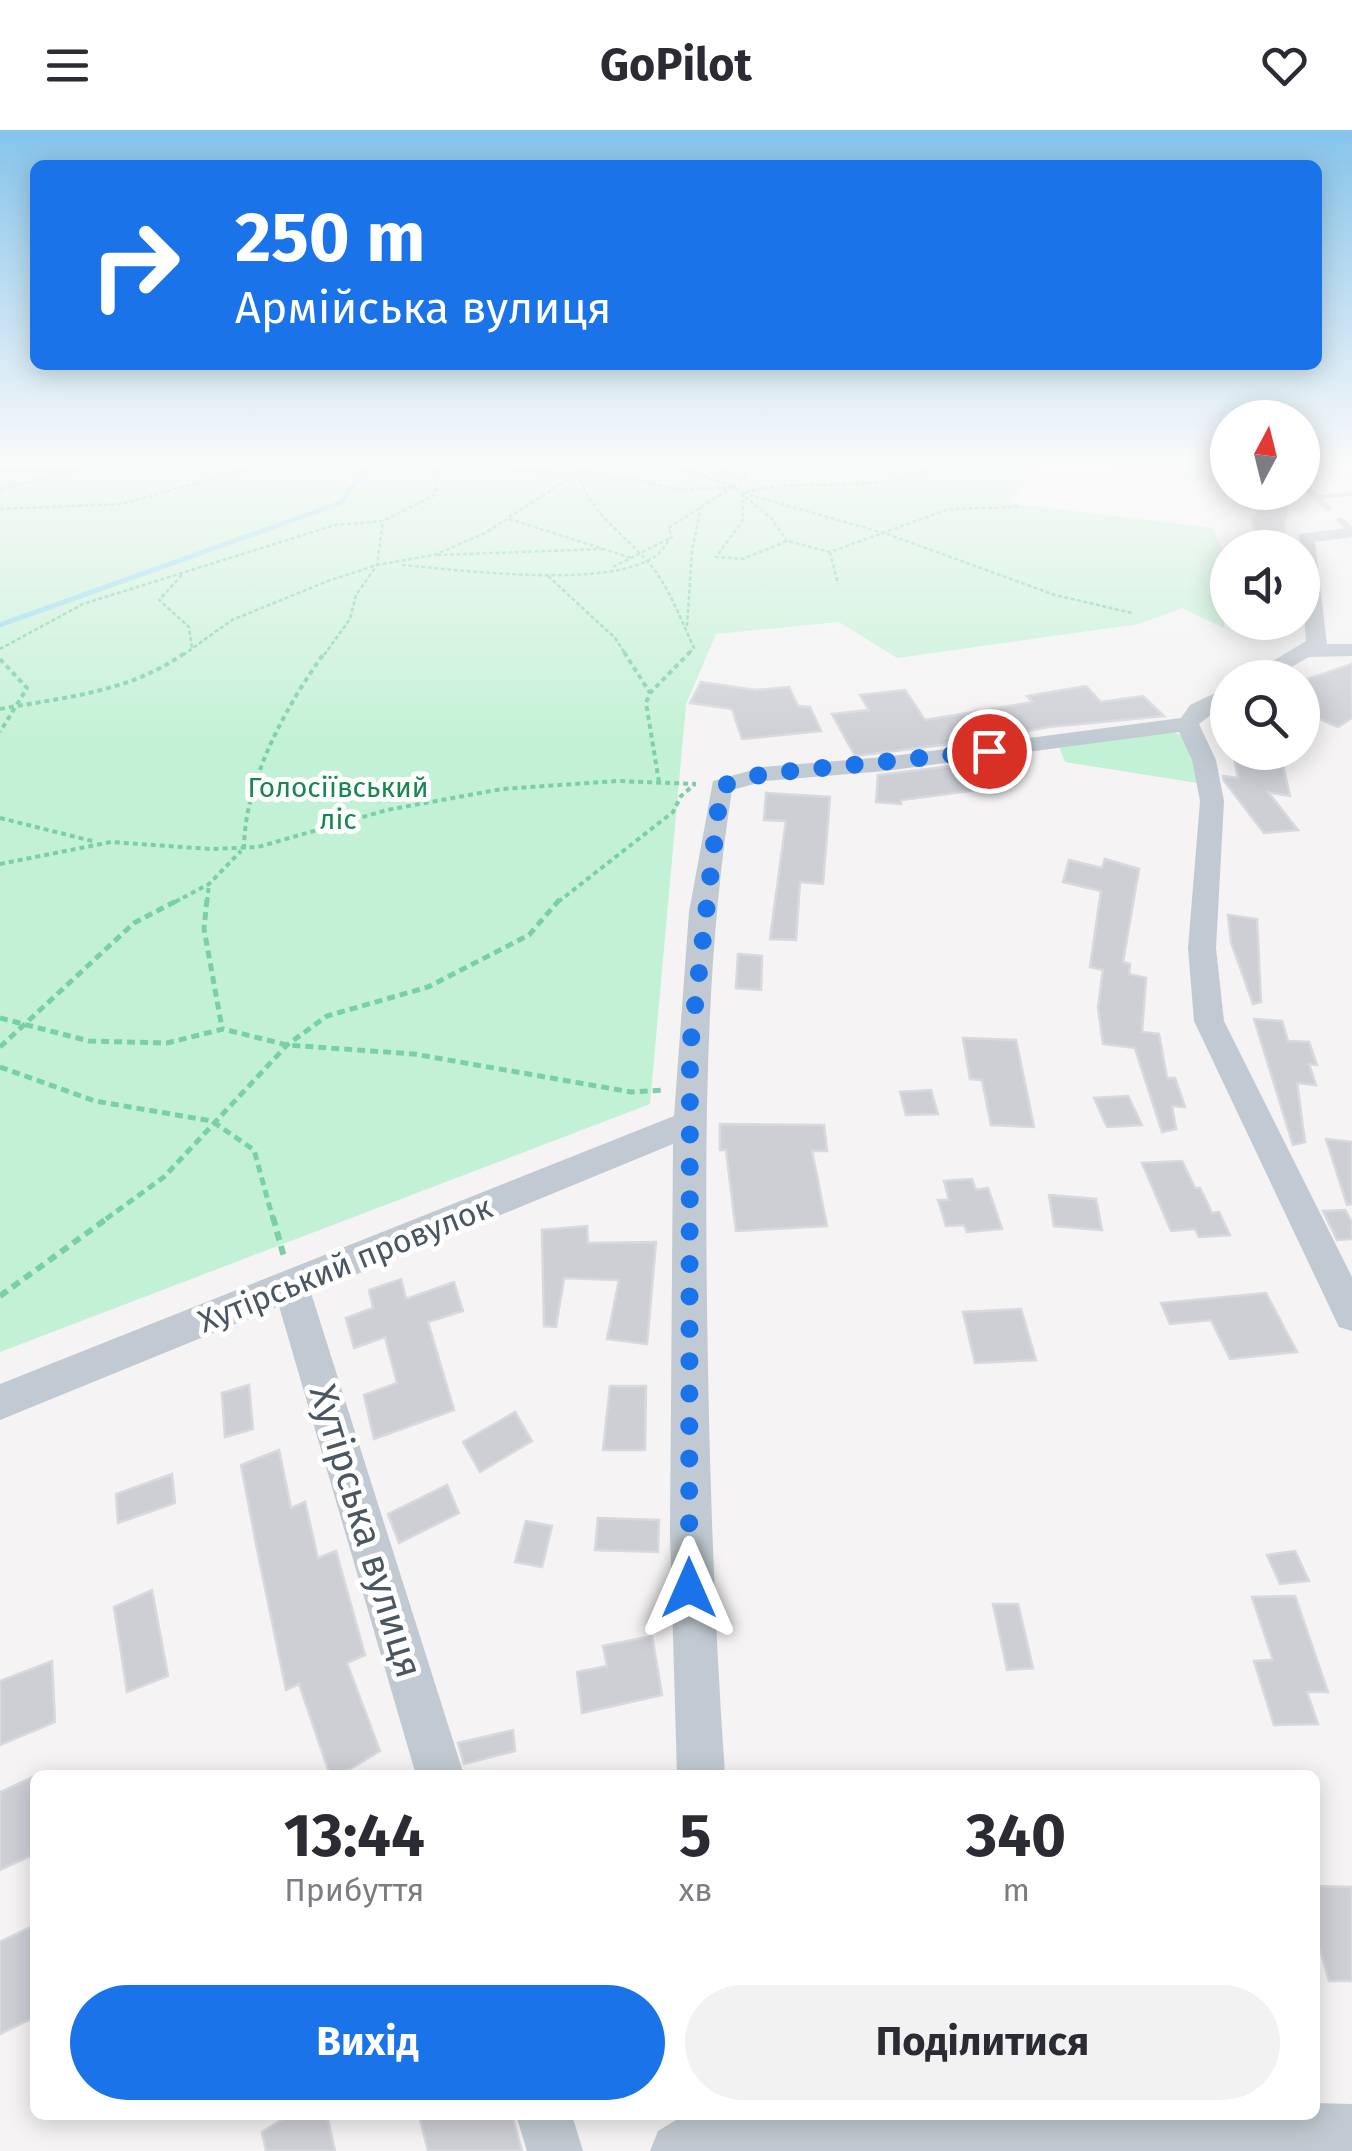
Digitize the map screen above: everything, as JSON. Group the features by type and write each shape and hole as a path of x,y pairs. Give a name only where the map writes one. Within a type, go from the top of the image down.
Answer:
{"street":[{"path":"1292,660 1317,644 1308,555"},
{"path":"1311,651 1352,650"},
{"path":"701,1770 689,1588 688,1124 708,785 763,774 924,759 1188,724 1198,710 1210,703"},
{"path":"1188,724 1192,741 1204,760 1212,801 1202,948 1208,1021 1352,1315"},
{"name":"Хутірський провулок","path":"0,1402 688,1124"},
{"name":"Хутірська вулиця","path":"292,1287 438,1770"},
{"path":"546,2120 555,2151"},
{"path":"707,2130 1352,2132"}],"path":[{"path":"0,649 83,604 239,555"},
{"path":"0,1047 134,923 209,884 244,849 244,814 264,764 308,676 350,618 356,595 377,565 378,555"},
{"path":"395,564 433,555"},
{"path":"624,555 632,558"},
{"path":"608,569 639,555"},
{"path":"643,555 684,619 694,648 650,693 646,703 659,782"},
{"path":"0,709 128,685 157,673 232,620 283,597 377,565 514,577 548,576 648,564 659,555"},
{"path":"686,629 694,610 691,555"},
{"path":"717,555 724,561 759,555"},
{"path":"833,555 838,584"},
{"path":"946,555 1055,595 1132,614"},
{"path":"190,571 178,577 159,600 189,626 192,649"},
{"path":"548,576 615,638 650,693"},
{"path":"0,659 27,688 0,732"},
{"path":"0,864 48,850 99,843 130,842 185,850 244,849 454,794 551,780 708,785"},
{"path":"0,1296 164,1177 212,1121 287,1045 327,1016 428,987 529,936 567,891 673,812 681,796 708,785"},
{"path":"0,818 99,843"},
{"path":"209,884 204,929 222,1029"},
{"path":"0,1018 109,1042 167,1043 222,1029 287,1045 414,1054 631,1092 665,1090 688,1124"},
{"path":"0,1067 94,1101 212,1121 254,1150 292,1287"}],"green space":[{"name":"Голосіївський ліс","path":"0,555 1210,555 1210,621 1182,608 1139,624 897,658 839,622 716,634 686,704 650,1104 0,1352"},
{"path":"1163,727 1192,741 1210,785 1065,762 1058,743"}],"building":[{"path":"1352,664 1352,718 1338,727 1320,719 1320,675"},
{"path":"701,682 755,690 789,687 798,706 810,707 821,731 742,739 732,709 690,703"},
{"path":"1086,686 1101,702 1143,696 1164,716 1048,727 990,739 855,756 832,714 869,710 860,695 905,690 925,720 1033,702 1027,696"},
{"path":"959,765 977,790 901,800 901,804 876,802 878,775"},
{"path":"1236,770 1284,770 1290,796 1268,792 1298,830 1264,833 1223,776 1238,778"},
{"path":"766,793 830,797 823,884 800,882 796,940 770,939 786,821 764,820"},
{"path":"1105,859 1139,869 1123,962 1130,964 1129,974 1146,978 1142,1032 1159,1034 1167,1078 1175,1078 1185,1107 1172,1106 1176,1129 1162,1132 1135,1048 1103,1044 1098,1008 1103,970 1090,967 1101,891 1063,882 1069,860 1102,868"},
{"path":"1228,915 1257,919 1261,1002 1253,1004 1231,942"},
{"path":"738,954 762,956 761,990 736,988"},
{"path":"1254,1019 1282,1021 1288,1041 1309,1042 1317,1065 1309,1064 1316,1085 1297,1083 1305,1142 1293,1145"},
{"path":"963,1038 1016,1040 1034,1127 991,1125 982,1080 970,1079"},
{"path":"931,1090 938,1114 906,1115 900,1092"},
{"path":"1128,1096 1142,1125 1107,1127 1094,1098"},
{"path":"720,1124 824,1125 827,1151 812,1151 827,1226 736,1231 726,1150 720,1150"},
{"path":"1326,1139 1352,1142 1352,1204 1347,1205"},
{"path":"1182,1161 1195,1188 1200,1188 1212,1213 1219,1212 1230,1235 1199,1237 1195,1229 1171,1231 1142,1163"},
{"path":"972,1179 976,1190 988,1188 1002,1229 967,1232 964,1225 946,1226 938,1200 949,1200 944,1181"},
{"path":"1049,1195 1096,1199 1102,1230 1054,1226"},
{"path":"1345,1210 1352,1222 1352,1239 1337,1240 1323,1211"},
{"path":"587,1226 588,1243 656,1242 647,1344 607,1339 619,1280 564,1278 556,1327 544,1326 542,1230"},
{"path":"401,1279 406,1299 454,1282 463,1311 428,1322 454,1410 374,1439 364,1395 397,1383 385,1337 354,1348 346,1318 373,1308 369,1290"},
{"path":"1266,1293 1297,1352 1230,1359 1211,1320 1170,1324 1161,1303"},
{"path":"1021,1309 1036,1360 975,1363 963,1312"},
{"path":"249,1385 253,1429 225,1437 222,1393"},
{"path":"610,1386 646,1386 645,1450 603,1450"},
{"path":"515,1412 532,1441 480,1472 463,1442"},
{"path":"279,1450 291,1508 305,1502 318,1558 336,1551 365,1655 347,1663 380,1751 348,1770 328,1770 299,1684 286,1690 241,1465"},
{"path":"172,1474 175,1503 118,1523 116,1494"},
{"path":"447,1485 459,1513 399,1543 388,1514"},
{"path":"598,1518 659,1520 658,1552 595,1550"},
{"path":"526,1521 552,1526 542,1567 515,1562"},
{"path":"1295,1551 1309,1581 1280,1584 1267,1555"},
{"path":"152,1590 168,1676 127,1692 114,1607"},
{"path":"1295,1596 1328,1692 1307,1692 1318,1724 1274,1725 1254,1661 1273,1660 1252,1597"},
{"path":"993,1604 1018,1604 1033,1668 1007,1670"},
{"path":"652,1636 662,1695 582,1713 577,1672 607,1666 603,1646"},
{"path":"52,1661 55,1722 0,1745 0,1681"},
{"path":"513,1730 515,1751 464,1764 458,1743"},
{"path":"30,1778 30,1856 0,1870 0,1792"},
{"path":"1320,1886 1352,1887 1352,1981 1329,1981 1320,1950"},
{"path":"30,1927 30,2019 0,2034 0,1942"},
{"path":"281,2120 328,2120 335,2151 266,2151 262,2132"},
{"path":"420,2120 513,2120 522,2151 428,2151"}],"waterway":[{"path":"0,625 194,555"}],"route":[{"path":"689,1588 690,1048 721,786 763,774 989,751"}]}
